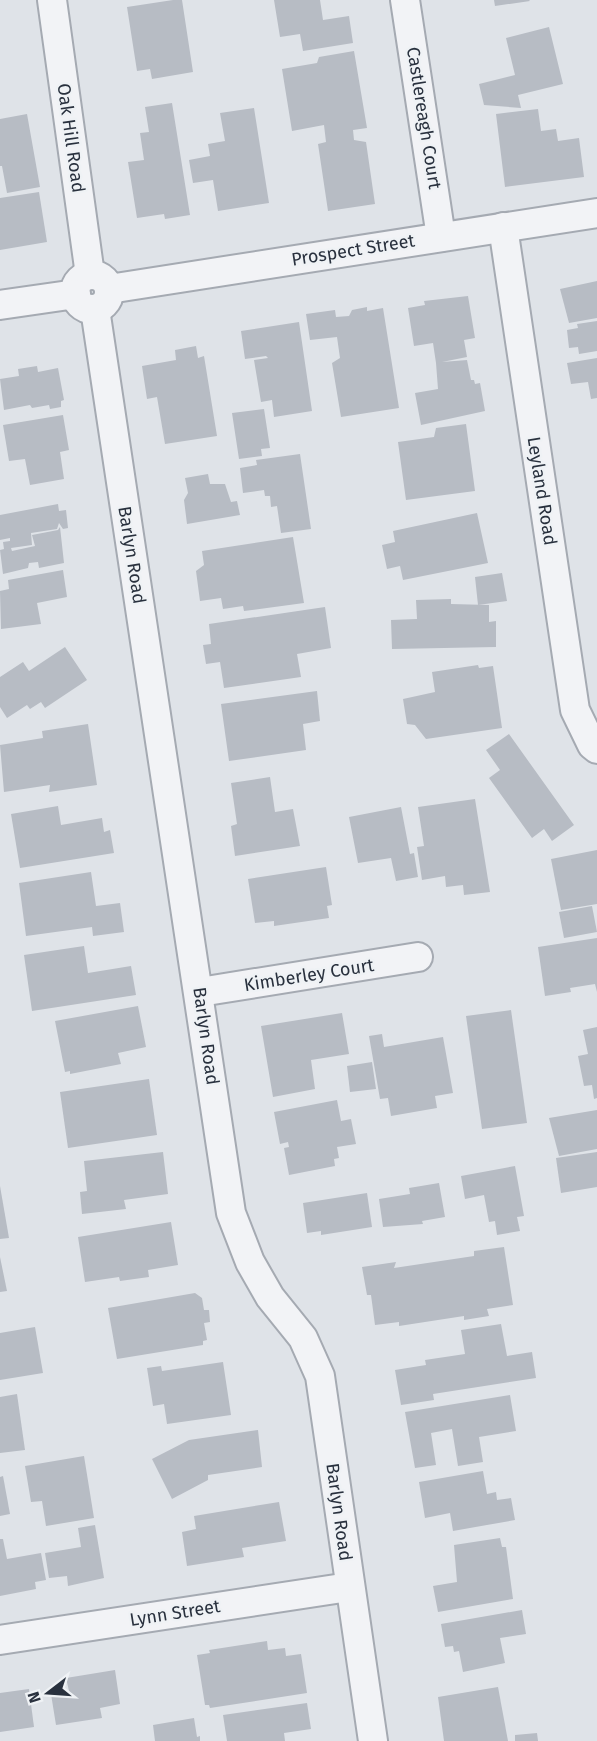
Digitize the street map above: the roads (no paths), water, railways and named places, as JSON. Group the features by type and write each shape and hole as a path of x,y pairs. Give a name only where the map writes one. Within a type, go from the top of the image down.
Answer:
{"street":[{"name":"Oak Hill Road","path":"52,0 92,292"},
{"name":"Castlereagh Court","path":"405,0 441,237"},
{"name":"Prospect Street","path":"0,306 597,213"},
{"name":"Leyland Road","path":"503,227 575,710 592,745 597,749"},
{"name":"Barlyn Road","path":"92,292 200,992 231,1213 250,1262 270,1297 303,1338 320,1376 373,1741"},
{"name":"Kimberley Court","path":"200,992 418,957"},
{"name":"Lynn Street","path":"0,1640 350,1587"}]}
